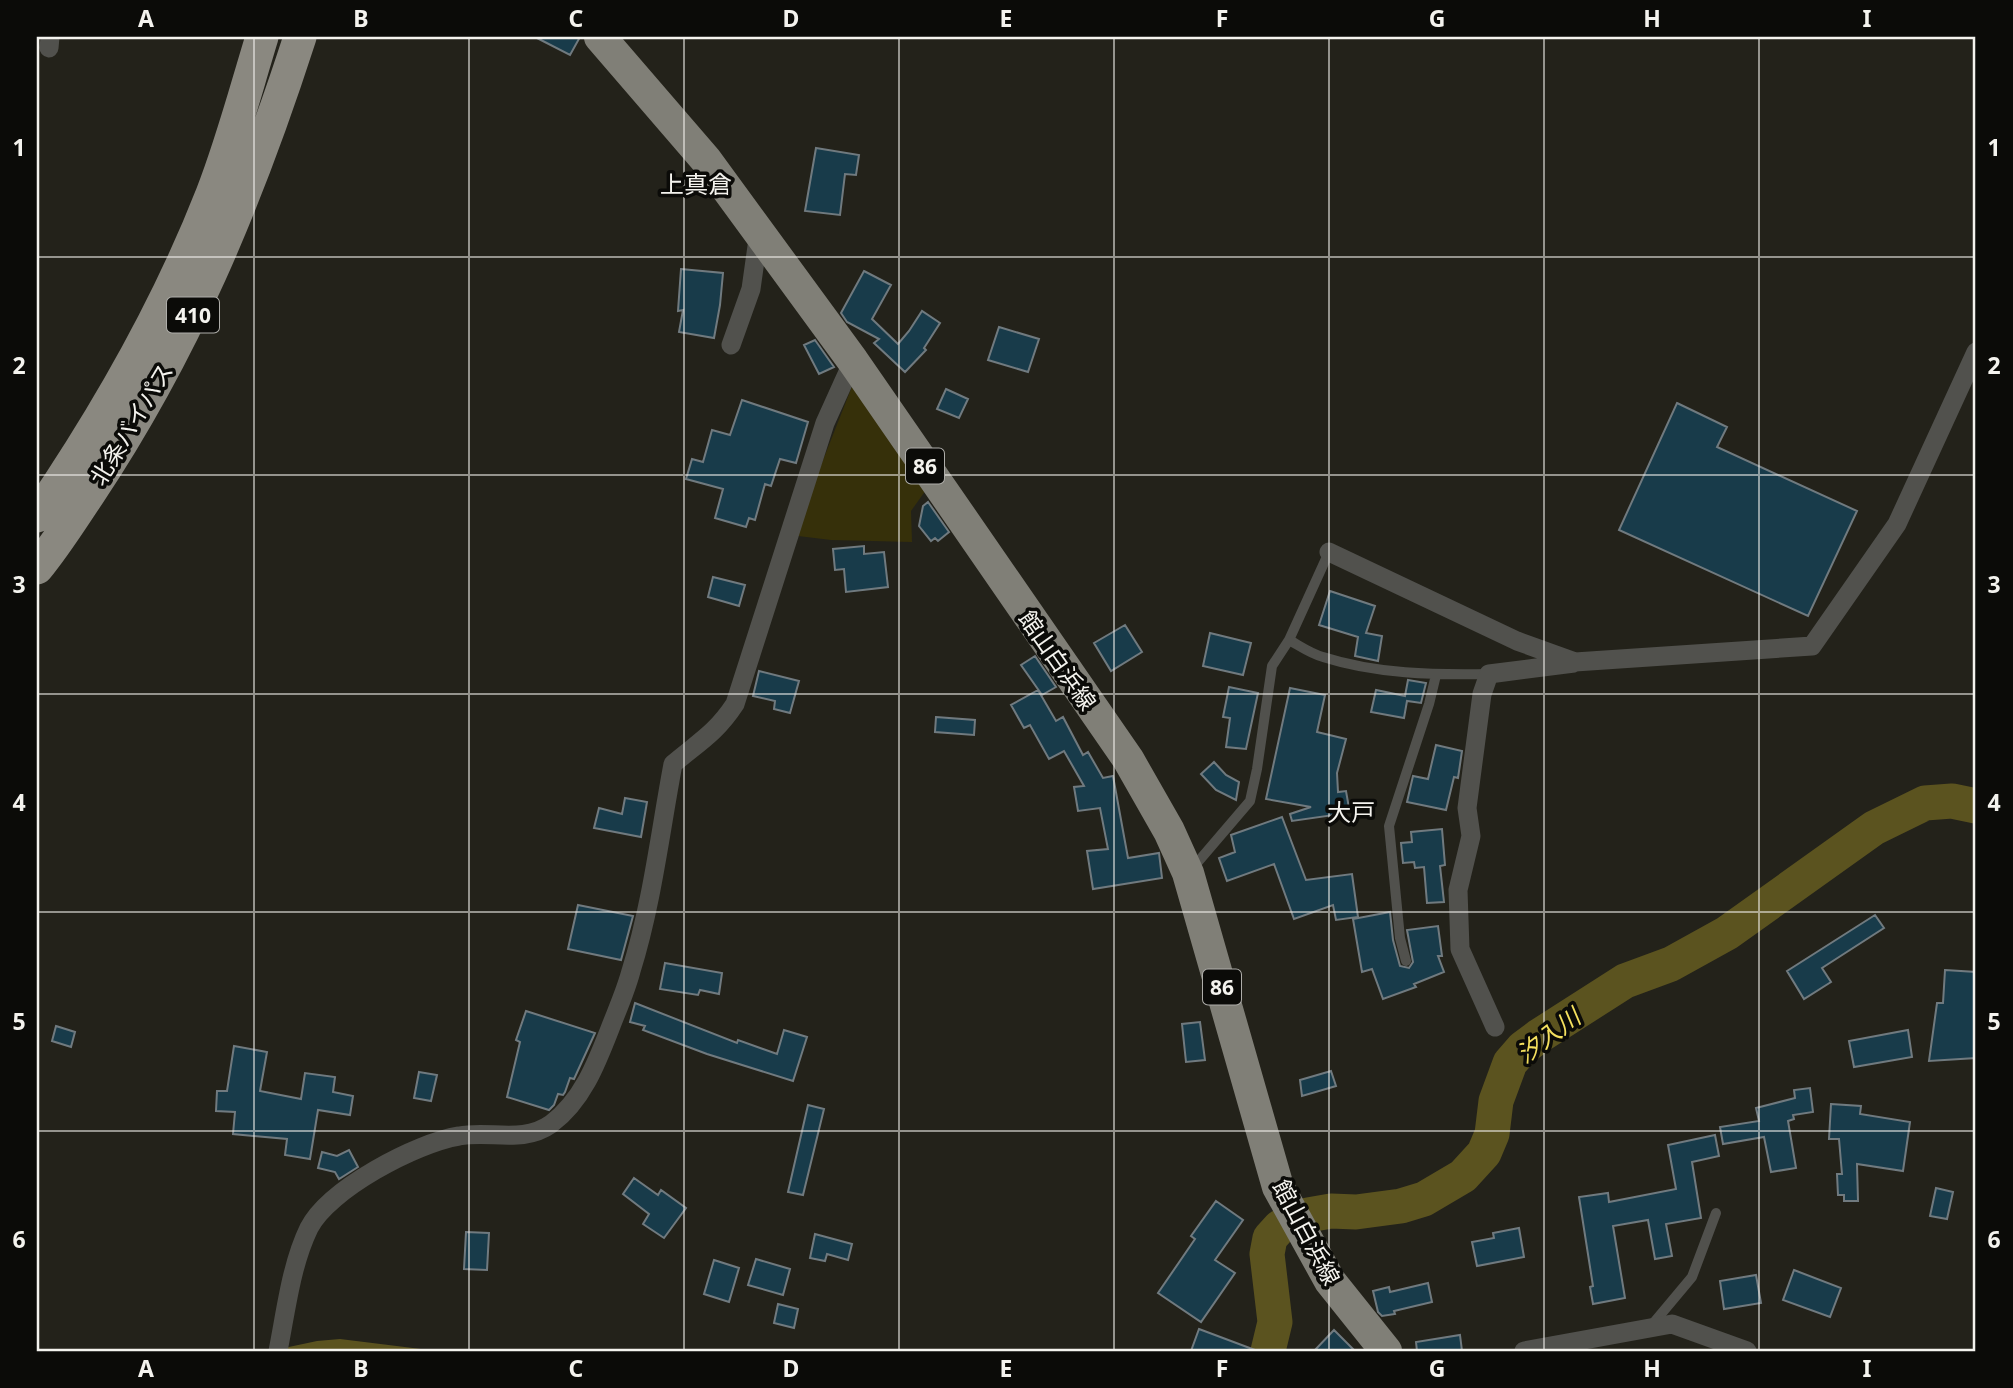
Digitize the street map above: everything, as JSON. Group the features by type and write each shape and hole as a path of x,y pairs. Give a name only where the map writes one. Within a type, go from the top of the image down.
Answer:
{"highway":[{"name":"北条バイパス","path":"37,516 117,390 175,281 231,140 262,37"},
{"name":"北条バイパス","path":"37,568 110,462 154,391 180,341 244,198 300,37"}],"main road":[{"name":"館山白浜線","path":"600,37 706,160 760,232 853,361 1128,759 1169,831 1188,873 1278,1187 1330,1281 1386,1351"}],"street":[{"path":"731,345 751,289 760,232"},
{"path":"1495,1027 1460,949 1458,890 1471,836 1467,808 1482,694 1489,674 1575,662 1812,646 1897,524 1976,352"},
{"path":"280,1343 292,1283 309,1228 316,1217 344,1190 407,1153 459,1136 530,1135 551,1124 573,1102 588,1080 631,972 645,918 673,764 708,738 724,722 735,704 825,422 853,361"},
{"path":"1329,552 1517,640 1575,662"},
{"path":"1524,1351 1672,1324 1747,1351"}],"lane":[{"path":"1188,873 1250,801 1272,666 1289,640 1329,552"},
{"path":"1289,640 1320,657 1356,666 1436,675 1489,674"},
{"path":"1406,961 1400,938 1389,826 1436,675"},
{"path":"1651,1326 1692,1277 1716,1213"}],"shaded area":[{"path":"853,384 926,490 911,511 912,542 831,540 798,536 814,483"},
{"path":"340,1339 437,1351 270,1351"}],"building":[{"path":"535,37 580,37 570,55"},
{"path":"816,148 859,155 856,175 845,174 840,215 805,211"},
{"path":"681,269 723,273 714,338 679,332 683,310 678,311"},
{"path":"864,271 891,285 872,319 898,344 922,311 940,323 924,348 926,350 905,372 874,343 879,339 847,322 841,313"},
{"path":"999,327 1039,339 1028,372 988,360"},
{"path":"815,340 834,367 819,374 804,345"},
{"path":"946,389 968,399 959,418 937,409"},
{"path":"742,400 808,422 796,463 780,459 771,486 765,484 755,520 749,518 746,527 715,518 723,489 686,479 692,459 703,462 712,430 730,435"},
{"path":"1677,403 1727,427 1717,447 1857,511 1808,616 1619,530"},
{"path":"928,502 949,532 938,541 935,538 931,541 919,526 923,506"},
{"path":"864,546 864,554 884,552 888,587 846,592 844,569 835,570 833,549"},
{"path":"713,577 745,585 739,606 708,597"},
{"path":"1330,591 1375,606 1366,633 1382,636 1378,661 1355,656 1358,637 1319,625"},
{"path":"1125,625 1142,652 1111,671 1094,643"},
{"path":"1210,633 1251,643 1243,675 1203,666"},
{"path":"1035,656 1056,687 1042,695 1021,665"},
{"path":"759,671 799,681 790,713 774,709 775,701 753,696"},
{"path":"1408,680 1426,683 1421,703 1407,701 1404,718 1371,712 1376,690 1405,696"},
{"path":"1229,687 1258,693 1246,749 1226,747 1230,718 1223,717"},
{"path":"1290,688 1325,695 1317,732 1346,739 1337,773 1338,792 1346,791 1349,808 1341,809 1341,814 1292,821 1290,814 1311,807 1266,799"},
{"path":"1038,690 1056,721 1063,717 1083,755 1088,752 1103,778 1113,776 1128,858 1159,853 1162,878 1093,889 1087,851 1108,849 1100,808 1078,811 1074,787 1084,786 1064,751 1049,759 1030,725 1024,728 1011,705"},
{"path":"936,717 975,720 974,735 935,732"},
{"path":"1436,745 1462,751 1458,778 1454,777 1446,810 1407,802 1413,776 1428,779"},
{"path":"1214,762 1226,775 1239,782 1236,800 1216,790 1201,774"},
{"path":"625,798 647,802 641,837 594,828 599,808 622,814"},
{"path":"1282,817 1306,880 1352,874 1358,917 1336,920 1333,905 1294,919 1274,864 1227,881 1219,858 1235,852 1231,835"},
{"path":"1442,829 1445,865 1440,866 1444,902 1427,903 1424,867 1415,868 1414,862 1403,863 1401,843 1412,842 1411,832"},
{"path":"578,905 633,916 621,960 568,949"},
{"path":"1390,912 1393,940 1400,966 1409,968 1413,962 1407,930 1438,926 1442,956 1438,956 1444,972 1414,984 1416,987 1383,999 1372,969 1362,972 1353,919"},
{"path":"1875,915 1884,928 1822,968 1831,982 1804,999 1787,971"},
{"path":"665,963 722,973 719,994 700,990 698,995 660,989"},
{"path":"1945,970 1976,972 1976,1058 1929,1061 1937,1003 1943,1003"},
{"path":"635,1003 737,1043 738,1040 777,1054 784,1030 807,1037 793,1081 707,1054 643,1030 645,1026 630,1022"},
{"path":"526,1011 595,1033 574,1079 570,1078 565,1092 563,1095 558,1094 549,1110 507,1097 520,1042 516,1040"},
{"path":"1200,1022 1205,1060 1186,1062 1182,1024"},
{"path":"56,1026 75,1032 71,1047 52,1041"},
{"path":"1908,1030 1912,1057 1854,1067 1849,1041"},
{"path":"234,1046 267,1052 260,1091 301,1099 305,1073 335,1077 333,1092 353,1096 350,1115 318,1110 310,1159 285,1155 287,1139 233,1134 235,1112 216,1111 217,1091 227,1091"},
{"path":"1331,1071 1336,1086 1302,1096 1300,1080"},
{"path":"419,1072 437,1075 431,1101 414,1098"},
{"path":"1810,1088 1813,1112 1793,1115 1794,1119 1788,1121 1796,1168 1771,1172 1764,1137 1723,1144 1720,1127 1759,1121 1756,1108 1795,1098 1794,1090"},
{"path":"1831,1104 1861,1106 1860,1114 1910,1122 1903,1171 1857,1164 1858,1201 1844,1201 1844,1195 1838,1195 1837,1174 1842,1174 1839,1139 1829,1139"},
{"path":"808,1105 824,1109 803,1195 788,1192"},
{"path":"1715,1135 1719,1156 1692,1162 1701,1218 1666,1224 1672,1256 1655,1259 1648,1220 1613,1226 1625,1298 1593,1304 1590,1287 1593,1286 1579,1197 1608,1193 1609,1202 1676,1189 1668,1145"},
{"path":"349,1150 358,1167 339,1179 335,1172 318,1168 322,1152 337,1156"},
{"path":"634,1178 658,1195 661,1190 686,1208 664,1238 643,1224 649,1214 623,1194"},
{"path":"1936,1188 1953,1192 1947,1219 1930,1216"},
{"path":"1216,1201 1243,1220 1215,1260 1235,1273 1201,1322 1158,1293 1195,1239 1191,1236"},
{"path":"1519,1228 1524,1257 1477,1266 1472,1242 1494,1238 1493,1233"},
{"path":"466,1232 489,1233 487,1270 464,1269"},
{"path":"815,1234 852,1244 848,1260 827,1254 825,1261 810,1258"},
{"path":"756,1259 790,1269 783,1295 748,1285"},
{"path":"714,1260 739,1268 729,1302 704,1294"},
{"path":"1794,1270 1841,1288 1830,1317 1783,1300"},
{"path":"1756,1275 1761,1303 1724,1309 1720,1281"},
{"path":"1428,1283 1432,1302 1394,1311 1395,1314 1382,1316 1378,1312 1373,1291 1389,1287 1390,1292"},
{"path":"778,1304 798,1309 794,1328 774,1323"},
{"path":"1199,1329 1255,1350 1255,1351 1191,1351"},
{"path":"1334,1330 1355,1351 1314,1351"},
{"path":"1460,1335 1462,1351 1417,1351 1416,1342"}],"waterway":[{"name":"汐入川","path":"1268,1351 1275,1322 1267,1254 1270,1238 1280,1227 1308,1215 1331,1211 1356,1212 1401,1206 1424,1199 1463,1176 1484,1153 1492,1134 1496,1101 1510,1063 1523,1048 1539,1036 1625,981 1671,964 1727,933 1874,828 1925,803 1952,801 1976,806"}],"district":[{"name":"上真倉","path":"696,183"},
{"name":"大戸","path":"1351,811"}]}
